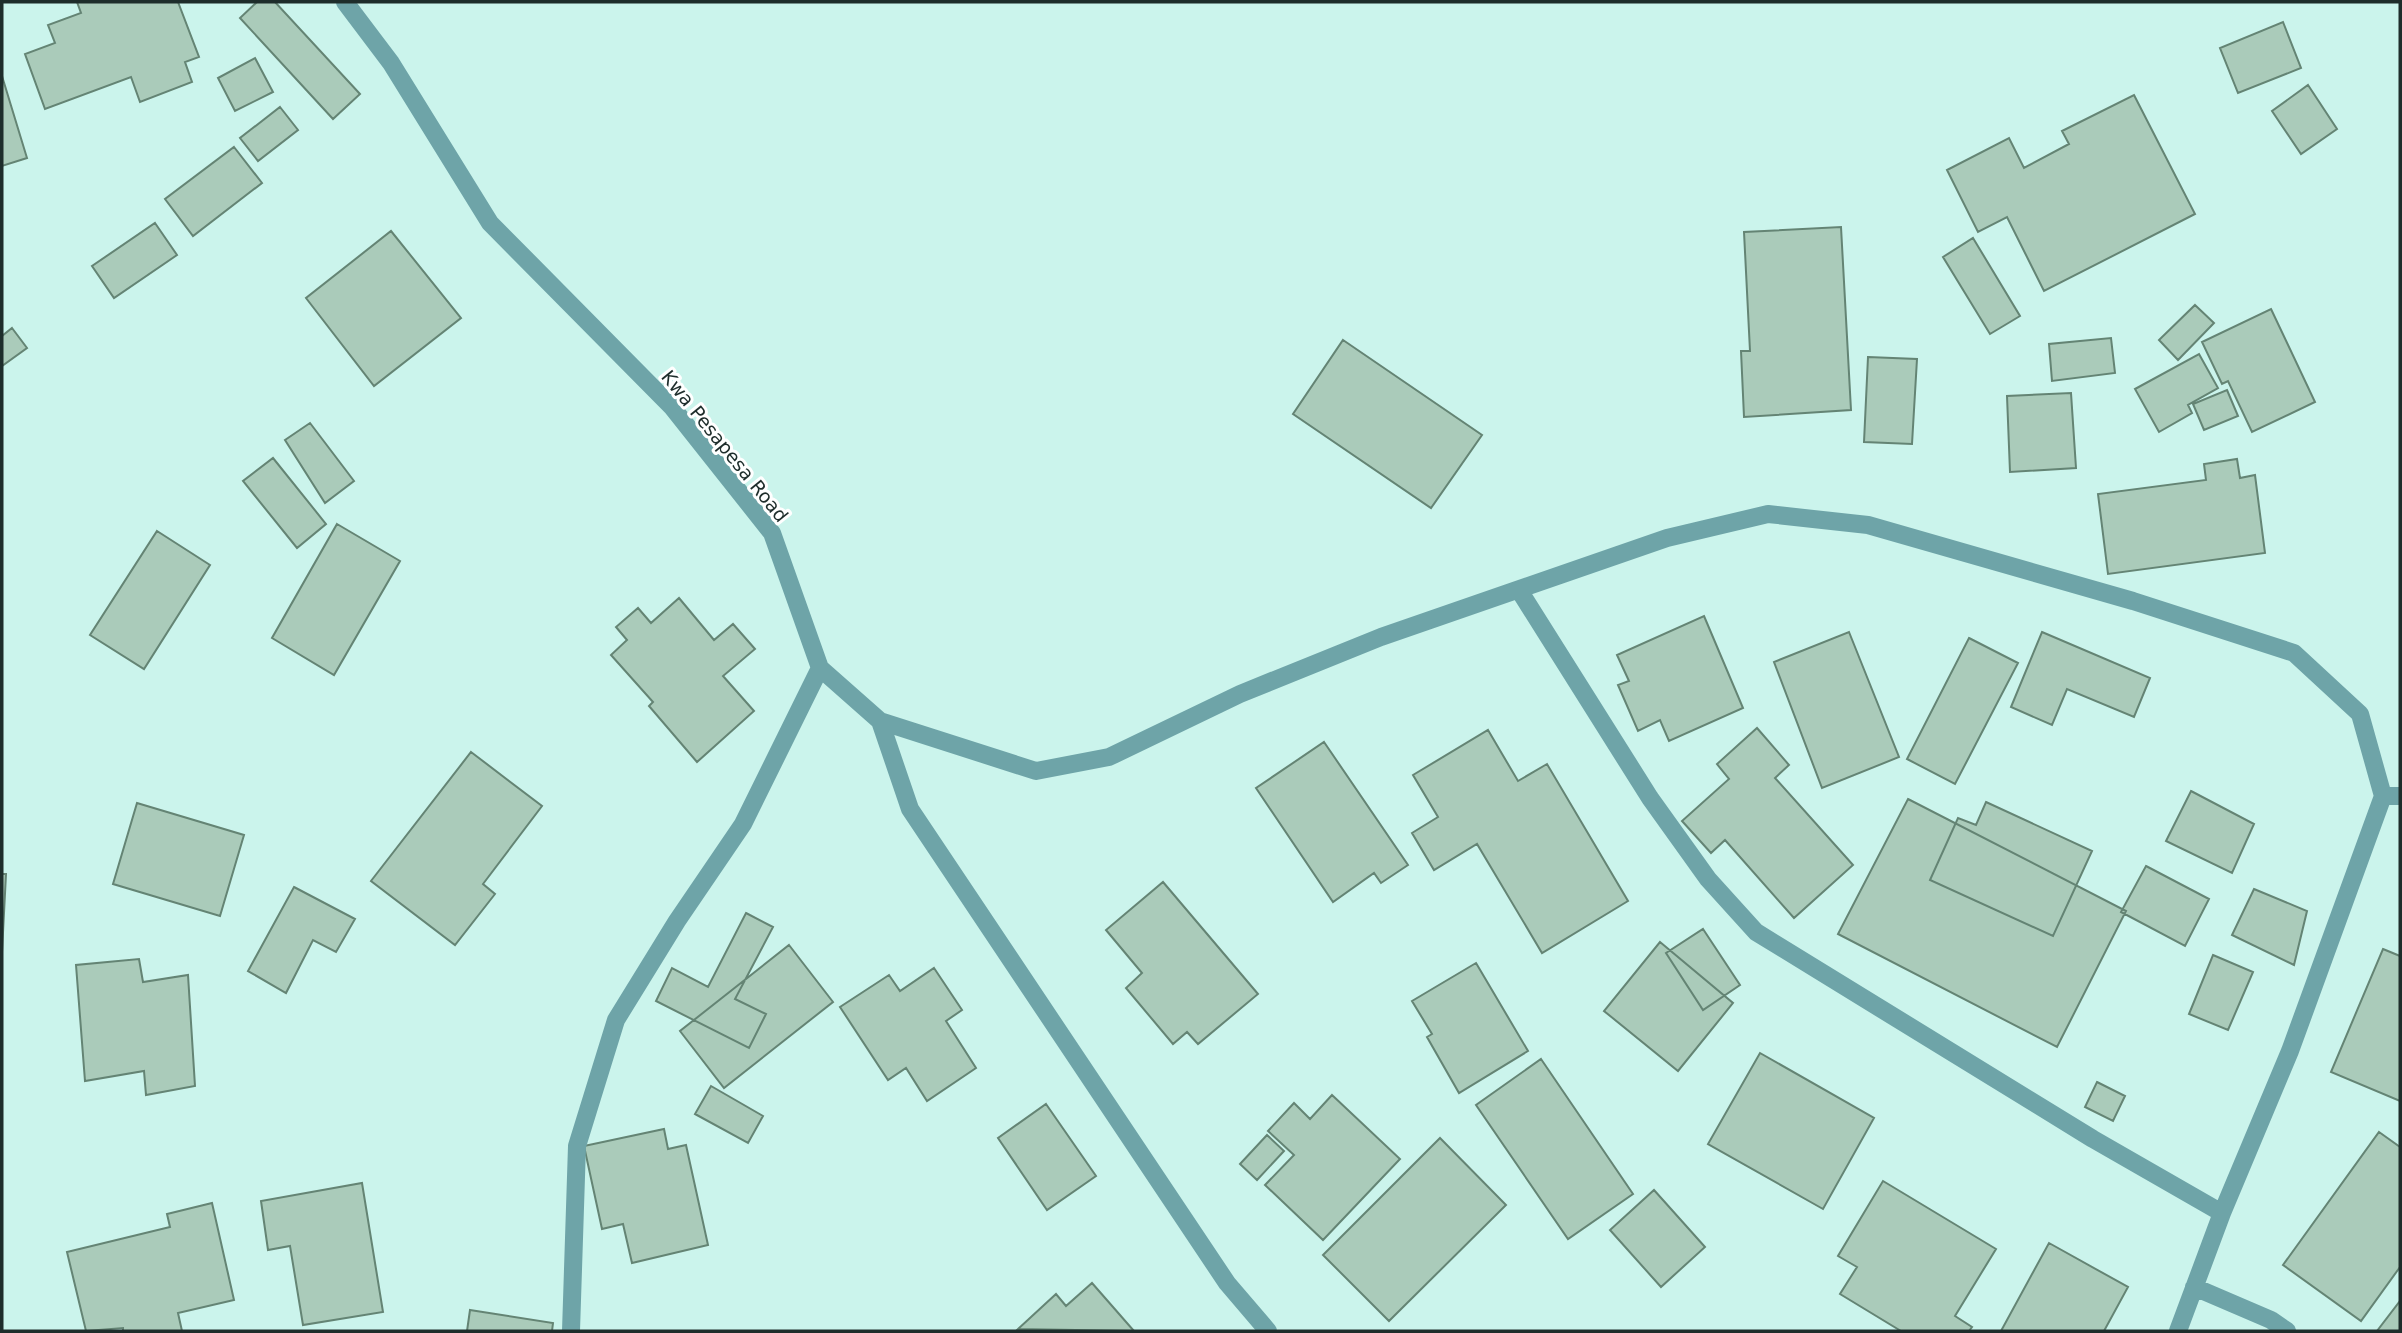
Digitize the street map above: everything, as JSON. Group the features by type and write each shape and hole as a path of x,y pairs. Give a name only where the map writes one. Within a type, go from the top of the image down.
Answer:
{"street":[{"name":"Kwa Pesapesa Road","path":"345,2 391,63 490,223 672,407 772,533 820,668"},
{"path":"571,1331 577,1146 616,1020 677,921 743,824 820,668 880,721 1037,771 1109,757 1240,694 1381,637 1667,538 1768,514 1868,525 2133,601 2294,653 2360,714 2392,796 2222,1213 2178,1331"},
{"path":"1519,590 1650,798 1708,879 1756,932 2093,1139 2222,1213"},
{"path":"880,721 911,809 1227,1283 1268,1331"},
{"path":"2194,1287 2270,1320 2287,1331"}],"building":[{"path":"77,2 178,2 199,57 185,62 192,82 140,102 131,77 45,109 25,54 55,43 48,25 81,13"},
{"path":"257,2 275,2 360,94 333,119 240,18"},
{"path":"2283,22 2301,68 2238,93 2220,48"},
{"path":"255,58 273,92 235,111 218,78"},
{"path":"2,76 27,158 2,166"},
{"path":"2308,85 2337,129 2301,154 2272,111"},
{"path":"2134,95 2195,214 2044,291 2007,217 1978,232 1947,170 2009,138 2024,168 2069,144 2062,131"},
{"path":"280,107 298,130 258,161 240,138"},
{"path":"234,147 262,183 193,236 165,199"},
{"path":"155,223 177,255 114,298 92,266"},
{"path":"1841,227 1851,410 1744,417 1741,351 1750,351 1744,232"},
{"path":"391,231 461,318 374,386 306,298"},
{"path":"1973,238 2020,316 1990,334 1943,257"},
{"path":"2195,305 2214,323 2178,360 2159,340"},
{"path":"2271,309 2315,402 2252,432 2228,381 2222,384 2202,342"},
{"path":"12,328 27,348 2,366 2,336"},
{"path":"2111,338 2115,373 2052,381 2049,344"},
{"path":"1343,340 1482,435 1431,508 1293,414"},
{"path":"2199,354 2218,388 2188,405 2192,413 2159,432 2135,389"},
{"path":"1868,357 1917,359 1912,444 1864,442"},
{"path":"2227,390 2238,416 2204,430 2193,404"},
{"path":"2071,393 2076,468 2010,472 2007,396"},
{"path":"310,423 354,481 325,503 285,440"},
{"path":"273,458 326,524 297,548 243,481"},
{"path":"2237,459 2240,478 2255,475 2265,553 2108,574 2098,494 2206,480 2204,464"},
{"path":"337,524 400,561 334,675 272,638"},
{"path":"157,531 210,565 144,669 90,635"},
{"path":"679,598 714,640 733,624 755,649 723,676 754,711 697,762 649,706 653,702 611,655 627,640 616,627 638,608 651,623"},
{"path":"1704,616 1743,708 1669,741 1660,720 1638,731 1618,685 1629,681 1617,655"},
{"path":"1849,632 1899,757 1822,788 1774,662"},
{"path":"2042,632 2150,678 2134,717 2067,689 2052,725 2011,707"},
{"path":"1969,638 2018,663 1955,784 1907,759"},
{"path":"1757,728 1789,765 1775,778 1853,865 1794,918 1725,840 1711,853 1682,821 1729,779 1717,764"},
{"path":"1488,730 1518,781 1547,764 1628,901 1542,953 1477,844 1434,870 1412,833 1438,817 1413,775"},
{"path":"1324,742 1408,865 1381,883 1374,873 1333,902 1256,788"},
{"path":"471,752 542,806 483,884 495,894 455,945 371,881"},
{"path":"2191,791 2254,824 2232,873 2166,841"},
{"path":"1908,799 2126,911 2057,1047 1838,934"},
{"path":"1986,802 2092,851 2053,936 1930,880 1958,818 1976,825"},
{"path":"137,803 244,835 220,916 113,884"},
{"path":"2146,866 2209,899 2185,946 2121,912"},
{"path":"2,874 6,874 2,952"},
{"path":"1163,882 1258,994 1198,1044 1187,1032 1173,1044 1126,988 1142,973 1106,930"},
{"path":"294,887 355,919 336,952 313,940 286,993 248,971"},
{"path":"2254,889 2307,911 2294,965 2232,935"},
{"path":"746,913 773,927 735,999 766,1014 749,1048 656,1001 672,968 708,987"},
{"path":"1703,929 1740,985 1703,1010 1666,953"},
{"path":"1660,942 1733,1003 1678,1071 1604,1011"},
{"path":"789,945 833,1002 724,1088 680,1031"},
{"path":"2383,949 2400,956 2400,1101 2331,1072"},
{"path":"2213,955 2253,972 2228,1030 2189,1014"},
{"path":"139,959 143,982 188,975 195,1086 146,1095 144,1071 85,1081 76,965"},
{"path":"1476,963 1528,1051 1459,1093 1427,1037 1432,1034 1412,1001"},
{"path":"934,968 962,1010 946,1021 976,1068 927,1101 906,1068 888,1080 840,1007 889,975 900,991"},
{"path":"1760,1053 1874,1118 1823,1209 1708,1144"},
{"path":"1541,1059 1633,1194 1568,1239 1476,1105"},
{"path":"2097,1082 2125,1096 2113,1121 2085,1107"},
{"path":"711,1086 763,1116 748,1143 695,1114"},
{"path":"1332,1095 1400,1159 1323,1240 1265,1185 1294,1155 1268,1131 1294,1103 1310,1119"},
{"path":"1046,1104 1096,1176 1047,1210 998,1138"},
{"path":"664,1129 668,1149 686,1145 708,1245 632,1263 623,1224 602,1229 584,1146"},
{"path":"2379,1132 2400,1147 2400,1267 2361,1321 2283,1265"},
{"path":"1267,1135 1284,1151 1257,1180 1240,1164"},
{"path":"1440,1138 1506,1205 1389,1321 1323,1255"},
{"path":"1883,1181 1996,1249 1955,1316 1972,1327 1969,1331 1901,1331 1840,1294 1857,1267 1838,1256"},
{"path":"362,1183 383,1312 303,1325 290,1246 268,1250 261,1201"},
{"path":"1654,1190 1705,1247 1661,1287 1610,1230"},
{"path":"212,1203 234,1300 178,1313 182,1331 123,1331 123,1328 86,1331 67,1252 170,1227 167,1214"},
{"path":"2049,1243 2128,1287 2104,1331 2001,1331"},
{"path":"1092,1283 1134,1331 1018,1329 1056,1294 1066,1306"},
{"path":"2400,1301 2400,1331 2377,1331"},
{"path":"470,1310 553,1323 552,1331 467,1331"}]}
